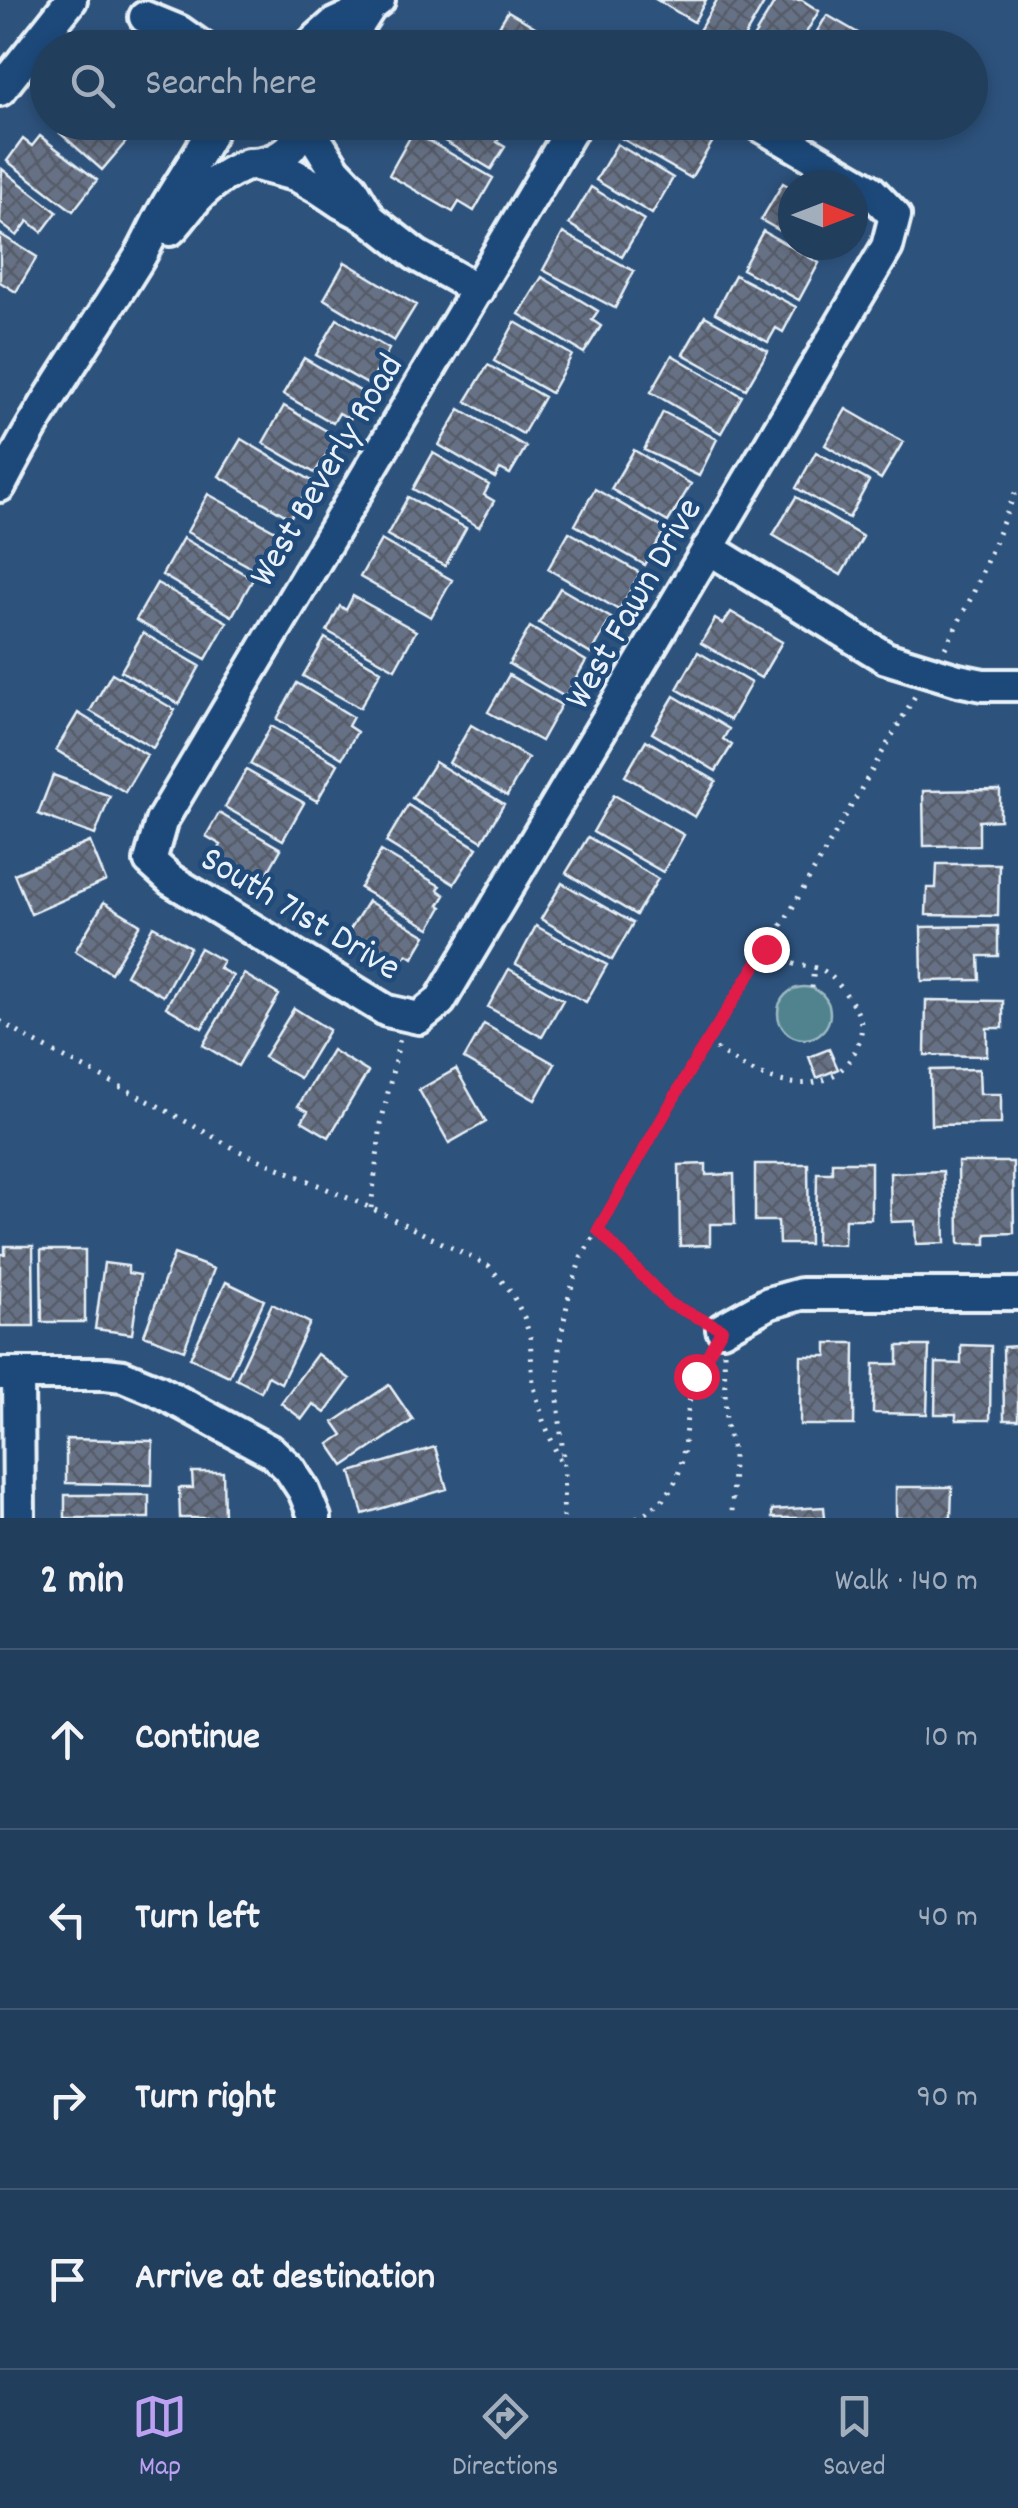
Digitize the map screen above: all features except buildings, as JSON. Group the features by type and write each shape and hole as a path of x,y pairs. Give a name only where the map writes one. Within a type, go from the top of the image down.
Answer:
{"street":[{"path":"47,30 71,0"},
{"path":"327,30 374,3"},
{"path":"356,30 374,3"},
{"path":"138,8 153,30"},
{"path":"138,8 177,30"},
{"path":"0,90 30,52"},
{"path":"0,486 68,366 141,255 204,140"},
{"path":"215,140 225,154 295,175 369,218 416,255 478,290"},
{"path":"141,255 227,172 284,156 296,140"},
{"path":"315,140 352,188 369,218"},
{"name":"West Beverly Road","path":"150,861 161,822 566,140"},
{"name":"West Fawn Drive","path":"412,1016 440,1001 887,248 895,216 870,190 785,140"},
{"path":"708,548 886,658 958,680 1018,685"},
{"name":"South 71st Drive","path":"150,861 171,880 388,1011 412,1016"},
{"path":"722,1329 769,1304 801,1294 1018,1294"},
{"path":"19,1518 9,1374 79,1373 123,1376 272,1452 304,1491 316,1518"}],"path":[{"path":"944,650 972,596 1018,486"},
{"path":"563,1518 559,1347 568,1295 582,1258 918,692"},
{"path":"708,1042 732,1062 777,1081 818,1082 844,1068 856,1048 862,1018 841,987 824,971 794,964 766,949"},
{"path":"812,988 814,968"},
{"path":"371,1208 381,1124 412,1016"},
{"path":"0,1021 237,1150 371,1208 489,1266 511,1292 524,1317 530,1338 532,1383 564,1468"},
{"path":"598,1230 670,1304 722,1329"},
{"path":"636,1518 659,1504 678,1477 696,1376 722,1329"},
{"path":"722,1329 726,1424 733,1453 732,1518"}],"green space":[{"path":"804,987 822,995 830,1013 822,1031 804,1039 786,1031 778,1013 786,995"}],"route":[{"path":"696,1376 722,1329 670,1304 598,1230 698,1056 766,949"}]}
